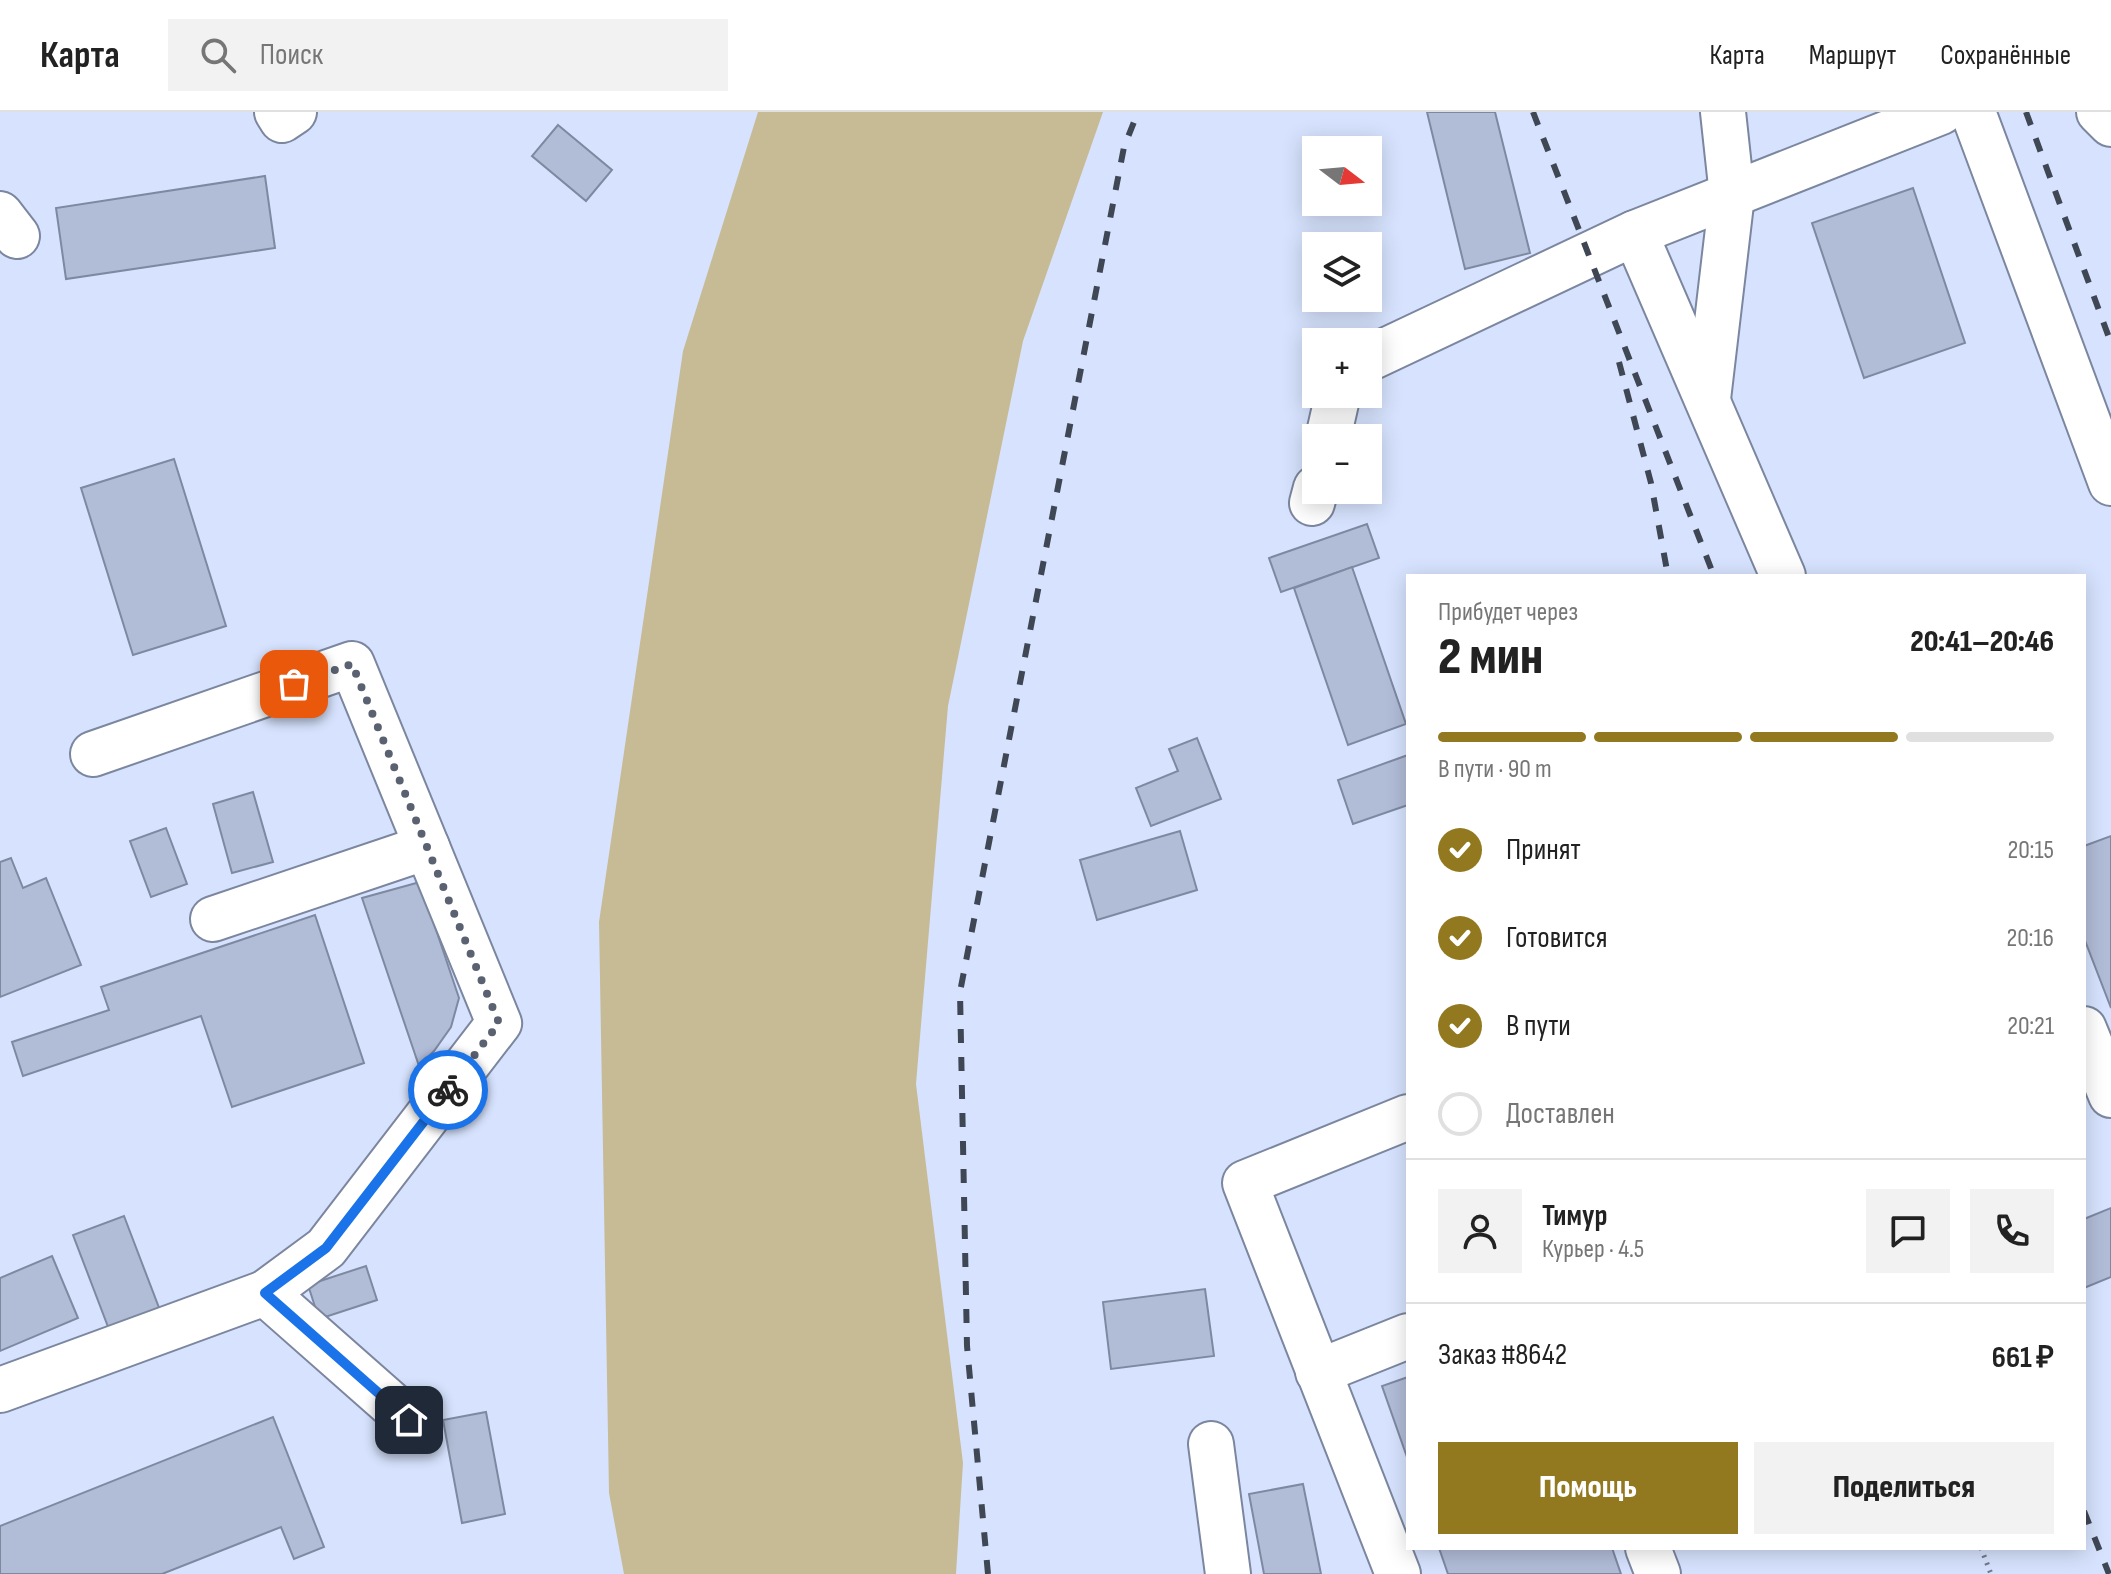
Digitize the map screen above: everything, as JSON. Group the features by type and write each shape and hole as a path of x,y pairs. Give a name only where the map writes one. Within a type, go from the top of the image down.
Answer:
{"street":[{"path":"277,112 282,120 294,112"},
{"path":"1708,402 1732,195 1723,112"},
{"path":"1382,352 1635,233 1941,112"},
{"path":"1973,112 2111,483"},
{"path":"2099,112 2111,124"},
{"path":"1635,233 1782,574"},
{"path":"0,1390 265,1293 326,1248 499,1023 352,664 93,754"},
{"path":"213,919 427,847"},
{"path":"2086,1034 2111,1095"},
{"path":"1398,1574 1245,1183 1406,1118"},
{"path":"265,1293 409,1420"},
{"path":"1318,1372 1406,1337"},
{"path":"1211,1444 1228,1574"},
{"path":"1649,1550 1658,1574"}],"path":[{"path":"1982,1550 1991,1574"}],"shaded area":[{"path":"758,112 1103,112 1023,341 948,706 916,1084 963,1463 956,1574 624,1574 609,1493 599,922 683,351"}],"building":[{"path":"1427,112 1495,112 1530,253 1465,269"},
{"path":"558,125 612,170 586,201 532,156"},
{"path":"265,176 275,248 66,279 56,208"},
{"path":"1913,188 1965,343 1864,378 1812,223"},
{"path":"174,459 226,626 133,655 81,488"},
{"path":"1367,524 1379,558 1281,592 1269,558"},
{"path":"1352,567 1406,724 1348,745 1294,588"},
{"path":"1197,738 1221,799 1151,826 1136,788 1178,771 1169,749"},
{"path":"1406,756 1406,806 1353,824 1338,780"},
{"path":"253,792 273,862 232,873 213,804"},
{"path":"166,828 187,884 151,897 130,841"},
{"path":"1180,831 1197,890 1097,920 1080,860"},
{"path":"2111,836 2111,1008 2086,943 2086,845"},
{"path":"11,858 23,888 46,878 81,965 0,997 0,862"},
{"path":"420,882 459,998 451,1027 419,1066 362,898"},
{"path":"315,915 364,1063 232,1107 201,1016 23,1076 12,1042 109,1010 101,987"},
{"path":"2111,1208 2111,1277 2086,1287 2086,1218"},
{"path":"124,1216 161,1313 110,1332 73,1235"},
{"path":"52,1256 78,1318 0,1351 0,1278"},
{"path":"366,1266 377,1300 319,1319 308,1285"},
{"path":"1205,1289 1214,1356 1111,1369 1103,1302"},
{"path":"1406,1378 1406,1454 1382,1386"},
{"path":"486,1412 505,1514 462,1523 443,1420"},
{"path":"273,1417 324,1547 294,1559 281,1527 162,1574 0,1574 0,1526"},
{"path":"1303,1484 1321,1574 1264,1574 1249,1494"},
{"path":"1440,1550 1613,1550 1621,1574 1448,1574"}],"railway":[{"path":"988,1574 967,1346 960,992 1124,147 1138,112"},
{"path":"1533,112 1713,574"},
{"path":"2026,112 2111,343"},
{"path":"1619,362 1651,483 1668,574"},
{"path":"2086,1516 2109,1574"}],"way so far":[{"path":"294,684 352,664 499,1023 448,1090"}],"route":[{"path":"409,1420 265,1293 326,1248 448,1090"}]}
